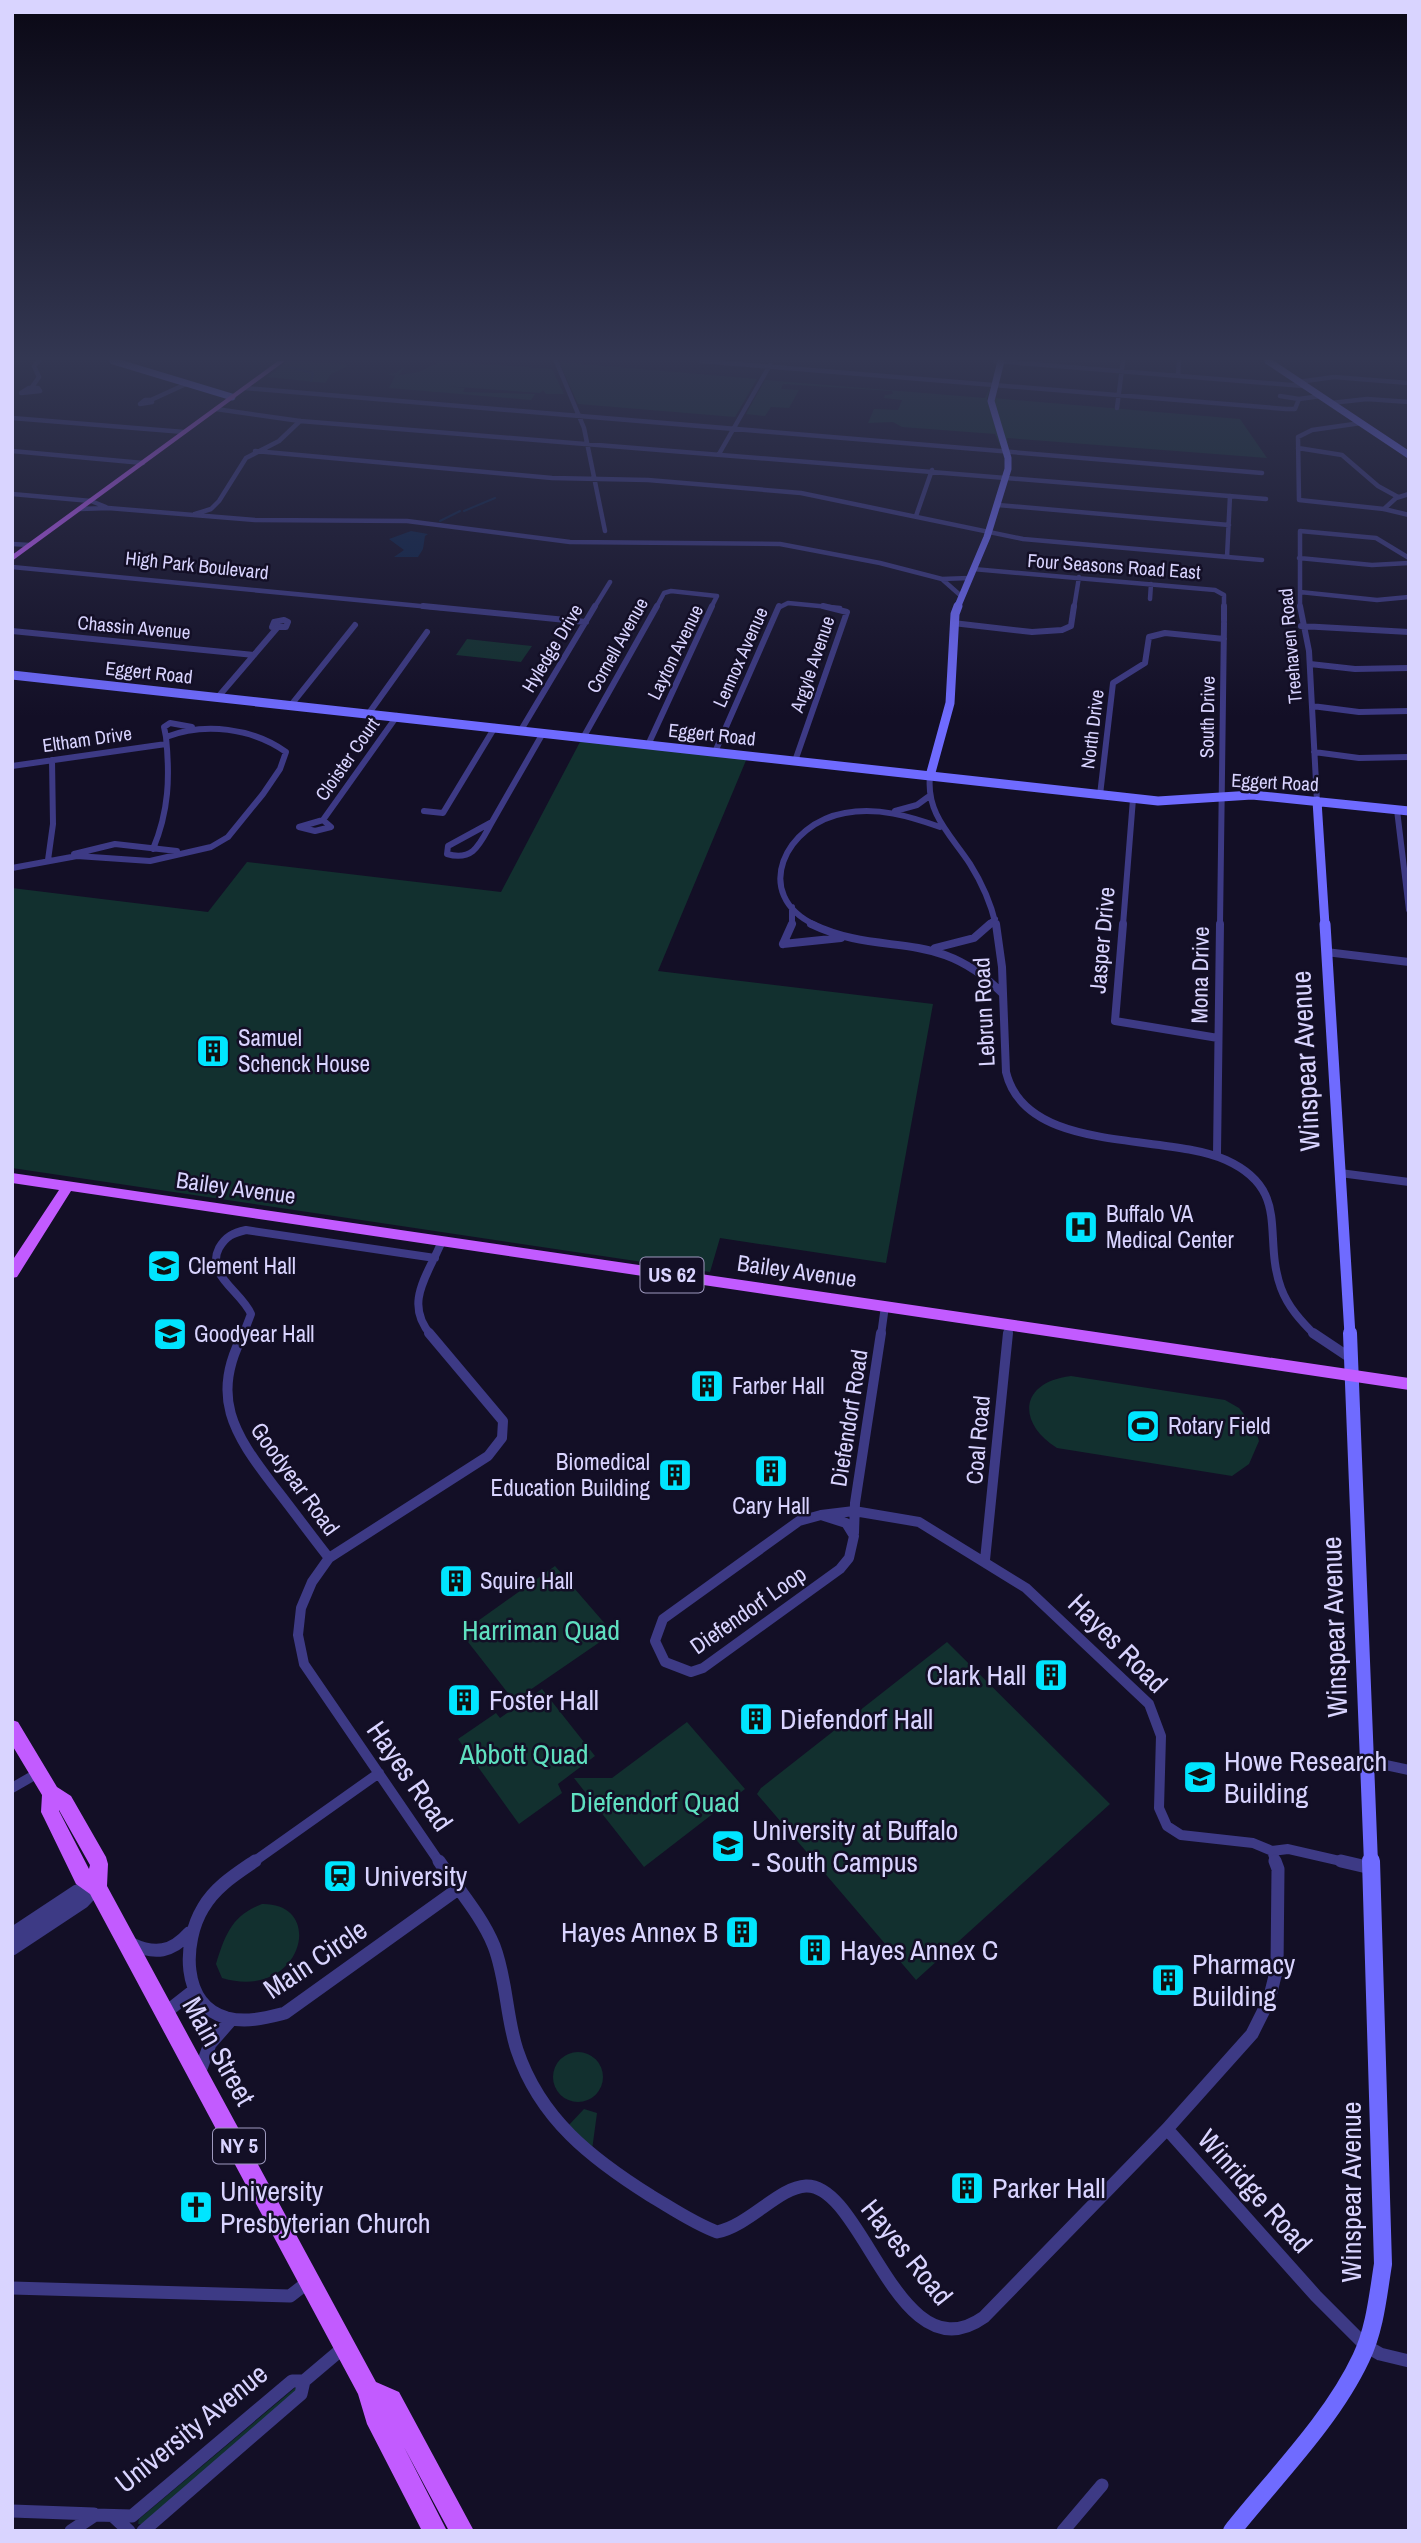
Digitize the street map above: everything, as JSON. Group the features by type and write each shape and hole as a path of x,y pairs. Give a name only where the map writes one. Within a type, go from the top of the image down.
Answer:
{"main road":[{"path":"12,563 30,545 120,480"},
{"name":"Bailey Avenue","path":"12,1178 1409,1384"},
{"path":"12,1273 68,1186"},
{"name":"Main Street","path":"12,1728 51,1793 50,1812 83,1877 97,1887 128,1942 309,2280"},
{"name":"NY 5","path":"309,2280 368,2390 374,2416 435,2531"},
{"name":"NY 5","path":"368,2390 391,2400 462,2531"}],"street":[{"path":"186,516 211,509 230,480"},
{"path":"595,480 605,531"},
{"path":"615,480 686,482 801,493 916,516 988,534 1045,542 1262,560"},
{"path":"916,516 929,480"},
{"name":"Lebrun Road","path":"1005,480 988,534 960,595 953,623 950,701 930,776 928,797 942,828 975,872 995,919 1007,1077 1014,1094 1032,1112 1076,1132 1175,1144 1217,1154 1254,1179 1268,1196 1275,1216 1278,1275 1292,1308 1329,1346 1352,1359"},
{"path":"1038,480 1266,499"},
{"path":"1298,480 1300,501 1384,509 1409,515"},
{"path":"1371,480 1398,497"},
{"path":"12,494 91,501 108,508"},
{"path":"1384,509 1398,497 1409,494"},
{"path":"1227,556 1230,496"},
{"path":"998,505 1229,526"},
{"path":"80,509 108,508 227,519 407,521 532,539 584,543 789,545 880,563 942,579 969,578"},
{"path":"211,509 216,515 227,519"},
{"name":"Treehaven Road","path":"1317,801 1309,645 1301,626 1301,530 1376,538 1409,560"},
{"path":"584,543 605,531"},
{"path":"605,531 636,544"},
{"path":"12,544 30,545"},
{"path":"1300,558 1372,565 1409,560"},
{"name":"High Park Boulevard","path":"12,563 586,622"},
{"name":"Four Seasons Road East","path":"973,569 1221,592 1224,595 1224,639"},
{"path":"953,623 1047,632 1066,630 1071,626 1079,577"},
{"path":"942,579 960,595"},
{"name":"Hyledge Drive","path":"521,730 610,582"},
{"path":"1150,599 1151,584"},
{"path":"1300,592 1371,599 1409,597"},
{"name":"Cornell Avenue","path":"583,738 664,593 692,593"},
{"name":"Layton Avenue","path":"648,745 718,599 713,595 692,593"},
{"name":"Lennox Avenue","path":"715,752 779,606 788,603 813,605"},
{"name":"Argyle Avenue","path":"795,761 847,612 840,608 813,605"},
{"path":"291,705 355,625"},
{"path":"1301,626 1409,632"},
{"path":"218,697 276,628"},
{"name":"Chassin Avenue","path":"12,631 254,655"},
{"path":"369,713 427,632"},
{"name":"North Drive","path":"1100,795 1113,683 1145,663 1149,637 1165,633 1224,639"},
{"name":"South Drive","path":"1222,796 1224,639"},
{"path":"1310,664 1355,669 1409,668"},
{"name":"Eggert Road","path":"12,675 1133,799 1176,802 1252,795 1409,811"},
{"path":"1312,706 1359,712 1409,711"},
{"name":"Cloister Court","path":"323,820 397,716"},
{"path":"12,868 63,858 96,857 144,862 211,847 228,837 288,757 284,749 257,735 170,723 164,727 171,777 170,800 164,824 153,849"},
{"path":"166,741 192,727"},
{"path":"424,811 443,813 495,727"},
{"path":"492,822 448,846 447,854 457,858 472,855 492,822 543,733"},
{"name":"Eltham Drive","path":"12,766 166,741"},
{"path":"1314,752 1359,758 1409,757"},
{"path":"48,860 53,824 52,760"},
{"name":"Mona Drive","path":"1217,1154 1222,796"},
{"path":"849,938 817,926 792,907 783,893 780,877 784,855 794,840 821,821 837,814 910,808 928,797"},
{"name":"Jasper Drive","path":"1133,799 1115,1021 1126,1025 1218,1038"},
{"name":"Winspear Avenue","path":"1232,2531 1341,2395 1366,2346 1380,2291 1384,2229 1353,1375 1317,801"},
{"path":"1397,810 1409,911"},
{"path":"893,811 942,828"},
{"path":"63,858 115,844 189,851"},
{"path":"792,907 792,927 783,944 822,938 849,938 930,949 971,965 1002,993"},
{"path":"930,949 974,939 995,919"},
{"path":"1326,952 1409,962"},
{"path":"1340,1173 1409,1182"},
{"name":"Goodyear Road","path":"329,1558 243,1445 232,1425 226,1391 228,1373 251,1314 244,1299 218,1276 216,1267 219,1251 230,1234 246,1230 435,1258"},
{"path":"435,1258 442,1241"},
{"name":"Hayes Road","path":"435,1258 416,1303 418,1320 503,1421 502,1438 488,1456 329,1558 315,1575 301,1603 297,1630 300,1650 313,1679 477,1916 498,1955 514,2038 530,2083 553,2121 572,2141 596,2161 648,2194 717,2232 741,2227 796,2186 809,2185 823,2190 835,2200 907,2300 937,2327 959,2329 971,2326 984,2317 1243,2047 1269,2000 1278,1952 1278,1869 1272,1851 1254,1843 1181,1835 1167,1826 1159,1808 1161,1736 1149,1704 1042,1601 985,1560 919,1522 854,1511 821,1515"},
{"name":"Diefendorf Road","path":"854,1535 854,1511 886,1306"},
{"name":"Coal Road","path":"985,1560 1009,1324"},
{"path":"821,1515 846,1523 854,1535"},
{"name":"Diefendorf Loop","path":"821,1515 799,1521 663,1619 656,1628 654,1643 665,1662 691,1672 703,1668 840,1569 849,1558 854,1535"},
{"path":"1367,1761 1409,1769"},
{"path":"12,1788 38,1773"},
{"path":"128,1942 141,1949 161,1953 175,1948 190,1932 205,1903 224,1883 379,1773"},
{"path":"1272,1851 1289,1849 1371,1868"},
{"path":"12,1934 77,1891 97,1887"},
{"path":"12,1949 83,1902 97,1887"},
{"name":"Main Circle","path":"231,2020 261,2021 292,2010 458,1889"},
{"path":"190,1932 188,1975 193,1991 206,2007 231,2020 210,2044 199,2076"},
{"path":"165,2013 193,1991"},
{"name":"Winridge Road","path":"1167,2129 1316,2296 1366,2346"},
{"path":"12,2288 290,2296 309,2280"},
{"path":"1366,2346 1380,2354 1409,2361"},
{"name":"University Avenue","path":"143,2531 301,2394 304,2381 345,2347"},
{"name":"University Avenue","path":"12,2511 132,2516 292,2381 304,2381"},
{"path":"1063,2531 1102,2485"},
{"path":"71,2531 95,2515"},
{"path":"112,2515 129,2531"}],"green space":[{"path":"467,639 532,646 521,662 456,655"},
{"path":"581,740 747,758 658,971 933,1004 886,1263 720,1238 710,1272 12,1168 12,888 208,912 247,862 501,892"},
{"name":"Rotary Field","path":"1071,1376 1225,1400 1239,1408 1255,1428 1259,1441 1249,1464 1232,1476 1057,1448 1035,1427 1030,1415 1030,1404 1033,1395 1042,1386"},
{"name":"Harriman Quad","path":"555,1566 613,1633 514,1701 461,1633"},
{"path":"947,1642 1110,1804 916,1980 757,1794 761,1788"},
{"name":"Abbott Quad","path":"542,1689 595,1756 558,1784 562,1793 519,1824 458,1739 496,1713 500,1718"},
{"name":"Diefendorf Quad","path":"687,1722 745,1789 644,1867 574,1778 612,1778"},
{"path":"262,1904 282,1908 295,1919 299,1933 296,1950 287,1965 271,1976 249,1982 222,1978 216,1964 231,1927 243,1914"},
{"path":"578,2052 595,2060 603,2077 595,2094 578,2102 561,2094 553,2077 561,2060"},
{"path":"584,2109 597,2113 592,2150 568,2126"},
{"path":"296,2387 298,2390 142,2524 138,2524 139,2519"}],"water":[{"path":"411,531 428,534 418,557 394,557 404,550 389,539"}],"waterway":[{"path":"464,511 495,498"},
{"path":"440,521 460,511"}],"place":[{"name":"Samuel Schenck House","path":"213,1051"},
{"name":"Buffalo VA Medical Center","path":"1081,1227"},
{"name":"Clement Hall","path":"164,1266"},
{"name":"Goodyear Hall","path":"170,1334"},
{"name":"Farber Hall","path":"707,1386"},
{"name":"Rotary Field","path":"1143,1426"},
{"name":"Cary Hall","path":"771,1471"},
{"name":"Biomedical Education Building","path":"675,1475"},
{"name":"Squire Hall","path":"456,1581"},
{"name":"Clark Hall","path":"1051,1675"},
{"name":"Foster Hall","path":"464,1700"},
{"name":"Diefendorf Hall","path":"756,1719"},
{"name":"Howe Research Building","path":"1200,1777"},
{"name":"University at Buffalo - South Campus","path":"728,1846"},
{"name":"University","path":"340,1876"},
{"name":"Hayes Annex B","path":"742,1932"},
{"name":"Hayes Annex C","path":"815,1950"},
{"name":"Pharmacy Building","path":"1168,1980"},
{"name":"Parker Hall","path":"967,2188"},
{"name":"University Presbyterian Church","path":"196,2207"}]}
